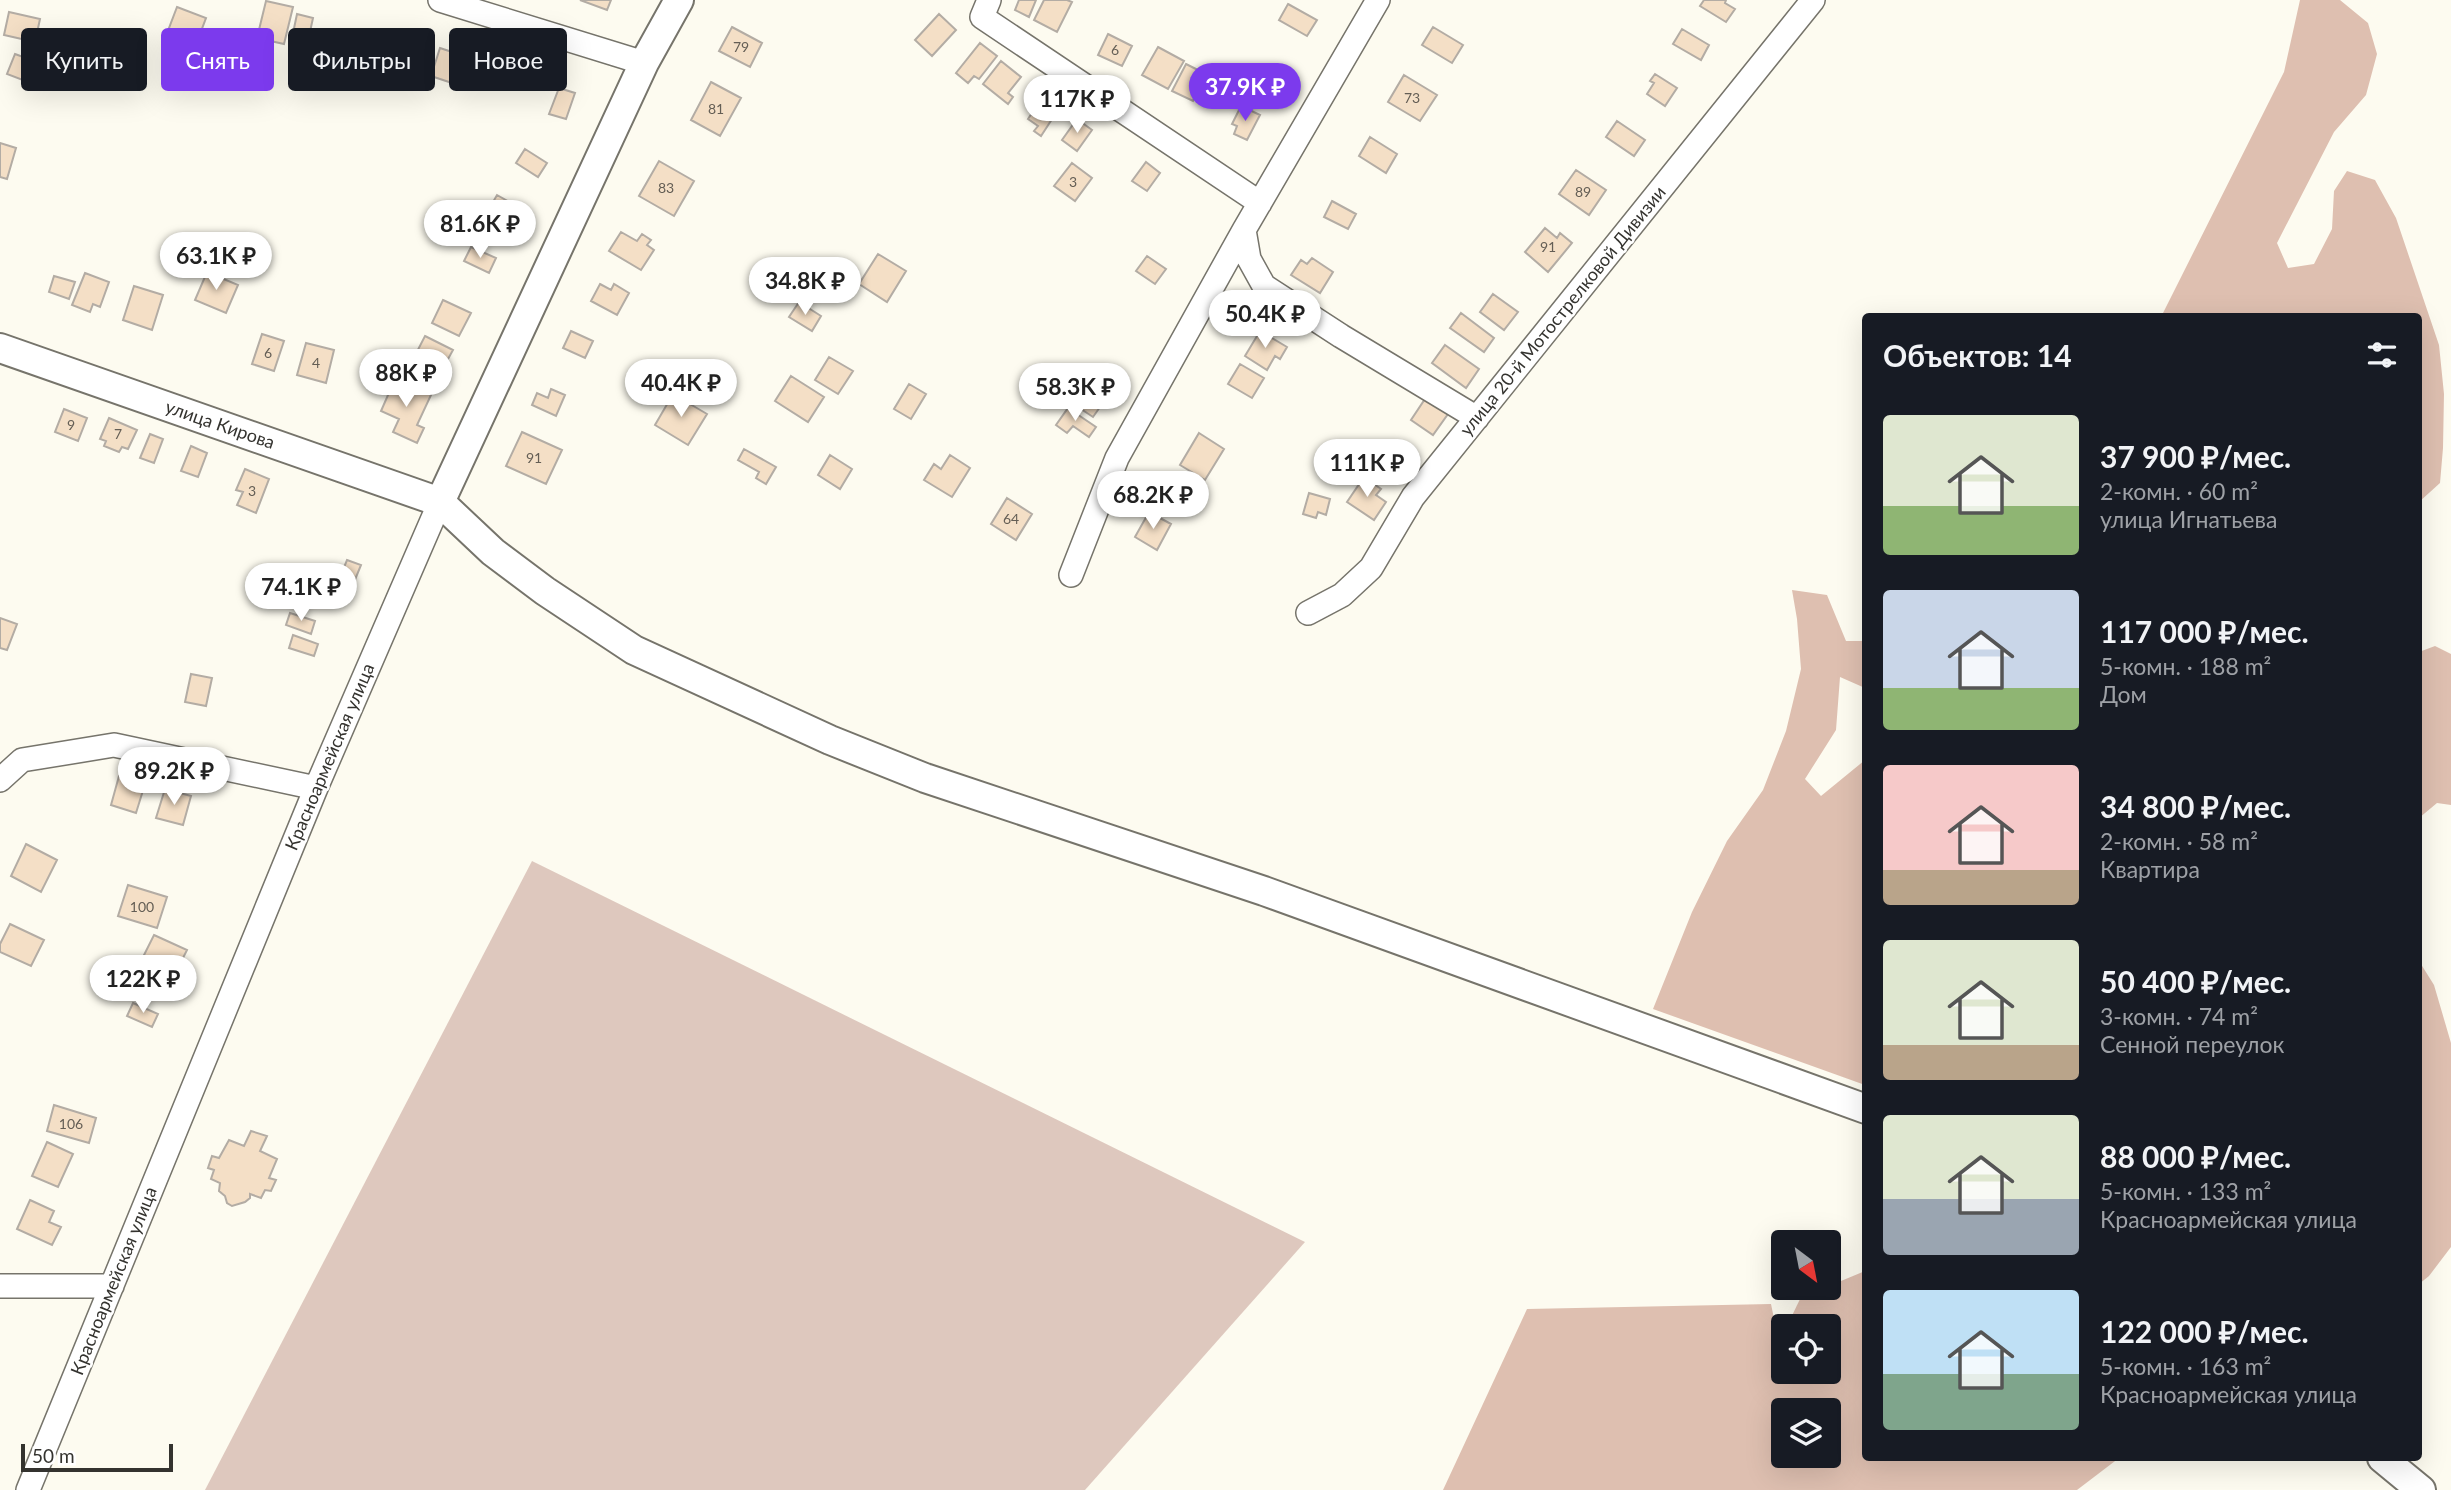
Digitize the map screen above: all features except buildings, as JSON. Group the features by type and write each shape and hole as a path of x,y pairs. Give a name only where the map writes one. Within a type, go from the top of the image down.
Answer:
{"street":[{"path":"442,0 644,63"},
{"name":"Красноармейская улица","path":"28,1490 316,788 440,502 644,63 680,0"},
{"path":"989,0 982,17 1260,203"},
{"path":"1071,575 1117,458 1244,230 1378,0"},
{"name":"улица 20-й Мотострелковой Дивизии","path":"1308,613 1342,595 1371,568 1413,497 1813,0"},
{"path":"1244,230 1249,259 1264,286 1477,418"},
{"name":"улица Кирова","path":"0,348 440,502"},
{"path":"440,502 493,552 545,591 634,650 830,740 925,778 1337,917 1862,1108"},
{"path":"0,780 22,760 114,745 316,788"},
{"path":"0,1286 112,1286"},
{"path":"2386,1461 2421,1490"}],"shaded area":[{"path":"2300,0 2340,0 2368,23 2377,54 2366,95 2334,132 2277,243 2288,268 2314,264 2332,229 2334,191 2347,171 2375,180 2396,218 2439,345 2444,394 2440,483 2422,499 2422,313 2163,313 2284,72"},
{"path":"1792,590 1827,595 1846,641 1862,641 1862,687 1840,677 1836,730 1805,779 1821,796 1862,762 1862,1084 1653,1009 1692,912 1727,841 1763,790 1786,731 1801,669"},
{"path":"2435,646 2451,654 2451,805 2437,803 2422,816 2422,651"},
{"path":"532,861 1305,1242 1085,1490 205,1490"},
{"path":"2422,966 2434,985 2451,1043 2451,1247 2422,1282"},
{"path":"1862,1272 1862,1461 2115,1461 2077,1490 1443,1490 1527,1309 1771,1304 1771,1384 1841,1384 1841,1314 1793,1314 1800,1300 1841,1300 1841,1281"}]}
